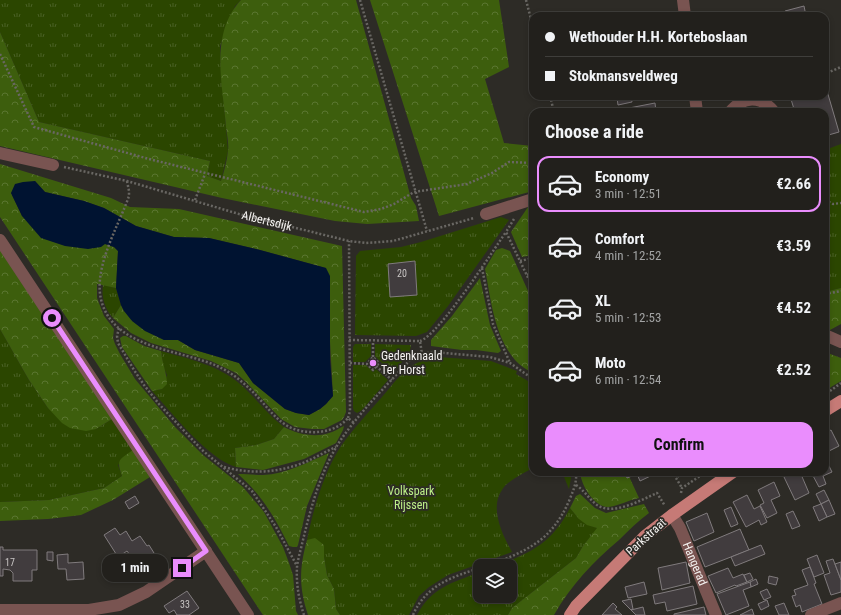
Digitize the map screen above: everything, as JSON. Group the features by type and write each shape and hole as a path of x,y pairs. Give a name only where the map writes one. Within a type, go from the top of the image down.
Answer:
{"main road":[{"path":"829,408 841,401"},
{"name":"Parkstraat","path":"570,615 576,606 645,536 727,476"}],"street":[{"path":"683,0 684,12"},
{"path":"734,108 739,103 748,100"},
{"path":"760,100 770,108"},
{"path":"0,153 54,165"},
{"path":"486,214 528,201"},
{"path":"0,240 248,615"},
{"path":"829,337 841,342"},
{"name":"Hangerad","path":"672,515 680,528 716,615"},
{"path":"0,610 89,610 119,605 146,592 206,551"},
{"path":"811,615 841,604"}],"path":[{"path":"360,0 414,192 427,231"},
{"path":"526,0 529,12"},
{"path":"0,54 34,127 205,174 364,212 381,209 394,204 414,192 467,184 492,173 510,162 529,163"},
{"path":"829,72 841,67"},
{"name":"Albertsdijk","path":"54,165 127,181 239,214 349,241 366,243 393,241 486,214"},
{"path":"195,200 205,174"},
{"path":"127,181 130,191 129,196 108,249 99,287 100,297 105,311 119,328 152,346 222,368 245,384 277,418 293,428 310,432 330,430 348,418 350,411 349,241"},
{"path":"349,340 420,341 429,336 448,314 528,201"},
{"path":"829,202 833,204 841,203"},
{"path":"506,232 529,279"},
{"path":"520,261 529,259"},
{"path":"482,267 493,324 510,363"},
{"path":"829,293 841,291"},
{"path":"119,328 117,336 118,343 144,385 159,404 202,450 247,486 261,503 276,526 297,567"},
{"path":"367,364 373,357 373,341"},
{"path":"420,341 422,354"},
{"path":"304,615 299,595 297,567 312,504 324,474 337,447 354,424 410,360 422,354 433,352 490,357 510,363 529,376"},
{"path":"350,363 367,364 373,370 379,363 373,357"},
{"path":"376,366 392,380"},
{"path":"348,418 354,424"},
{"path":"222,467 250,472 279,470 301,464 337,447"},
{"path":"504,559 526,550 545,537 552,529 563,514 576,485 576,476"},
{"path":"679,476 676,478 682,488"},
{"path":"576,485 580,487 596,504 608,509 619,508 657,493 672,515"},
{"path":"414,615 418,605 429,591 448,580 473,571"}],"green space":[{"path":"0,0 241,0 235,6 220,46 228,151 221,181 207,176 210,161 39,122 0,32"},
{"path":"241,0 356,0 411,198 416,206 419,221 367,224 335,221 222,198 0,146 0,32 39,122 210,161 207,176 221,181 226,163 228,142 221,77 221,44 231,13"},
{"path":"370,0 499,0 509,67 485,79 504,143 529,146 529,192 439,216"},
{"path":"841,144 841,288 829,291 829,148"},
{"path":"0,164 111,198 130,207 179,209 342,246 346,412 342,420 324,429 295,427 281,419 236,373 211,361 151,343 131,333 113,318 121,305 124,311 164,340 178,340 195,350 239,363 253,383 285,409 296,413 309,415 320,409 333,396 326,268 209,238 174,237 136,226 104,208 84,201 45,192 35,181 11,193 22,216 114,247 118,251 116,288 97,284 97,298 104,316 114,329 113,338 115,344 135,379 175,427 203,455 243,487 264,512 283,547 293,575 296,611 298,615 263,615 0,217"},
{"path":"528,207 529,256 522,257 511,232"},
{"path":"501,217 509,220 448,306 427,332 416,336 355,335 356,256 360,251 401,247"},
{"path":"502,248 510,251 529,293 529,371 517,362 508,350 502,340 494,317 485,269 496,250"},
{"path":"0,250 112,419 96,429 86,431 70,428 62,423 48,408 29,380 0,329"},
{"path":"480,278 490,325 501,351 498,353 431,346 431,340 452,316"},
{"path":"103,285 116,288 121,305 113,318 104,303"},
{"path":"841,288 841,324 830,330 829,330 829,291"},
{"path":"0,329 29,380 48,408 96,429 112,419 133,450 118,465 122,476 104,488 49,500 0,502"},
{"path":"126,336 144,346 161,351 167,384 162,389 152,391 122,347 120,338"},
{"path":"355,344 371,344 371,356 365,362 353,362 353,347"},
{"path":"375,344 411,345 410,352 391,376 379,366 382,363 375,356"},
{"path":"161,351 203,363 231,377 246,389 284,427 274,439 256,445 235,448 236,467 225,462 202,445 152,391 162,389 167,375 163,366"},
{"path":"829,354 841,358 841,381 829,389"},
{"name":"Volkspark Rijssen","path":"439,357 491,361 517,371 516,374 529,382 529,470 504,487 498,497 497,505 497,513 501,530 512,552 493,559 473,559 473,566 448,575 429,587 419,596 409,615 340,615 336,609 334,589 327,575 324,545 307,540 312,516 324,479 341,446 400,376 406,370 420,362"},
{"path":"353,365 366,365 373,372 376,369 388,380 362,410 357,413 353,408"},
{"path":"344,426 336,443 304,459 263,470 236,467 235,448 256,445 274,439 284,427 295,432 318,435 331,432"},
{"path":"133,450 150,477 113,500 81,515 48,519 0,521 0,502 49,500 104,488 122,476 119,466 120,460"},
{"path":"329,453 307,506 298,545 297,547 289,546 279,526 261,498 238,474 272,474 297,467"},
{"path":"564,476 571,476 569,489"},
{"path":"629,476 639,498 608,507 603,506 589,494 581,477"},
{"path":"580,494 595,508 606,513 644,504 649,513 591,565 575,584 554,615 508,615 512,608 576,558 597,528 587,525 579,519 570,508 576,496"},
{"path":"570,508 582,521 598,528 583,546 576,558 512,608 508,615 417,615 429,598 436,592 452,583 473,575 473,603 517,603 517,559 514,559 540,545 556,530"},
{"path":"315,538 324,545 327,575 334,589 336,609 340,615 308,615 303,596 301,569 307,540"}],"water":[{"path":"35,181 45,192 84,201 104,208 136,226 174,237 209,238 326,268 330,276 330,360 333,396 320,409 309,415 296,413 285,409 253,383 239,363 195,350 178,340 164,340 145,331 132,321 121,305 116,288 118,251 114,247 105,244 101,247 88,249 65,246 41,238 22,216 11,193 15,184"}],"building":[{"path":"804,6 805,12 785,12"},
{"path":"829,98 839,132 829,135 829,108 794,108 791,100 829,100"},
{"path":"617,100 632,100 632,102 618,105"},
{"path":"655,103 656,108 629,108"},
{"path":"415,261 417,295 390,297 388,264"},
{"path":"831,430 839,446 829,451 829,431"},
{"path":"829,466 832,472 829,473"},
{"path":"638,476 651,476 640,481"},
{"path":"802,476 809,493 795,500 784,477"},
{"path":"813,476 823,476 826,484 819,487"},
{"path":"774,482 780,496 771,500 777,513 767,518 760,505 764,503 758,490"},
{"path":"824,490 829,500 821,504 816,494"},
{"path":"747,495 754,509 760,506 767,522 761,525 759,520 746,527 733,502"},
{"path":"135,496 139,503 129,509 125,502"},
{"path":"829,500 835,514 827,517 821,504"},
{"path":"821,504 827,517 819,521 813,507"},
{"path":"731,507 738,524 731,527 724,510"},
{"path":"793,511 800,526 792,529 786,514"},
{"path":"707,513 714,532 694,541 686,522"},
{"path":"115,528 120,535 126,531 132,541 140,536 147,546 149,545 154,553 146,558 145,555 135,562 127,551 118,557 104,535"},
{"path":"740,529 749,550 705,567 697,547"},
{"path":"761,545 765,554 735,566 731,557"},
{"path":"0,547 3,547 3,550 37,550 37,570 32,570 32,581 13,581 13,573 10,570 3,569 3,576 0,576"},
{"path":"47,552 53,552 53,561 47,560"},
{"path":"68,554 68,563 83,562 84,579 67,580 66,569 58,569 57,555"},
{"path":"817,555 824,573 814,577 807,559"},
{"path":"833,559 841,580 841,592 831,595 824,575 830,573 826,561"},
{"path":"686,562 690,583 662,590 658,568"},
{"path":"841,562 841,580 835,564"},
{"path":"810,567 816,583 814,584 822,604 802,612 800,605 796,607 792,596 796,595 794,590 808,585 802,570"},
{"path":"728,568 733,578 743,574 747,582 716,593 708,576"},
{"path":"750,573 753,579 747,582 744,575"},
{"path":"769,576 778,578 776,585 768,583"},
{"path":"756,579 758,584 751,587 750,582"},
{"path":"644,582 647,594 628,598 625,587"},
{"path":"750,582 751,587 743,590 749,606 726,615 717,594"},
{"path":"693,586 697,604 667,611 665,602 655,604 653,595"},
{"path":"767,589 771,597 764,600 760,592"},
{"path":"187,591 199,608 189,615 177,615 174,610 169,613 164,606"},
{"path":"631,599 633,609 631,610 622,601"},
{"path":"767,600 769,606 761,610 758,604"},
{"path":"613,603 617,607 615,609 622,615 602,615"},
{"path":"784,603 789,615 779,615 775,606"},
{"path":"643,607 645,615 636,615 631,610"},
{"path":"704,607 706,615 674,615 674,614"},
{"path":"752,609 754,615 740,615"}],"place":[{"name":"Gedenknaald Ter Horst","path":"373,363"}],"route":[{"path":"52,318 206,551 182,568"}]}
